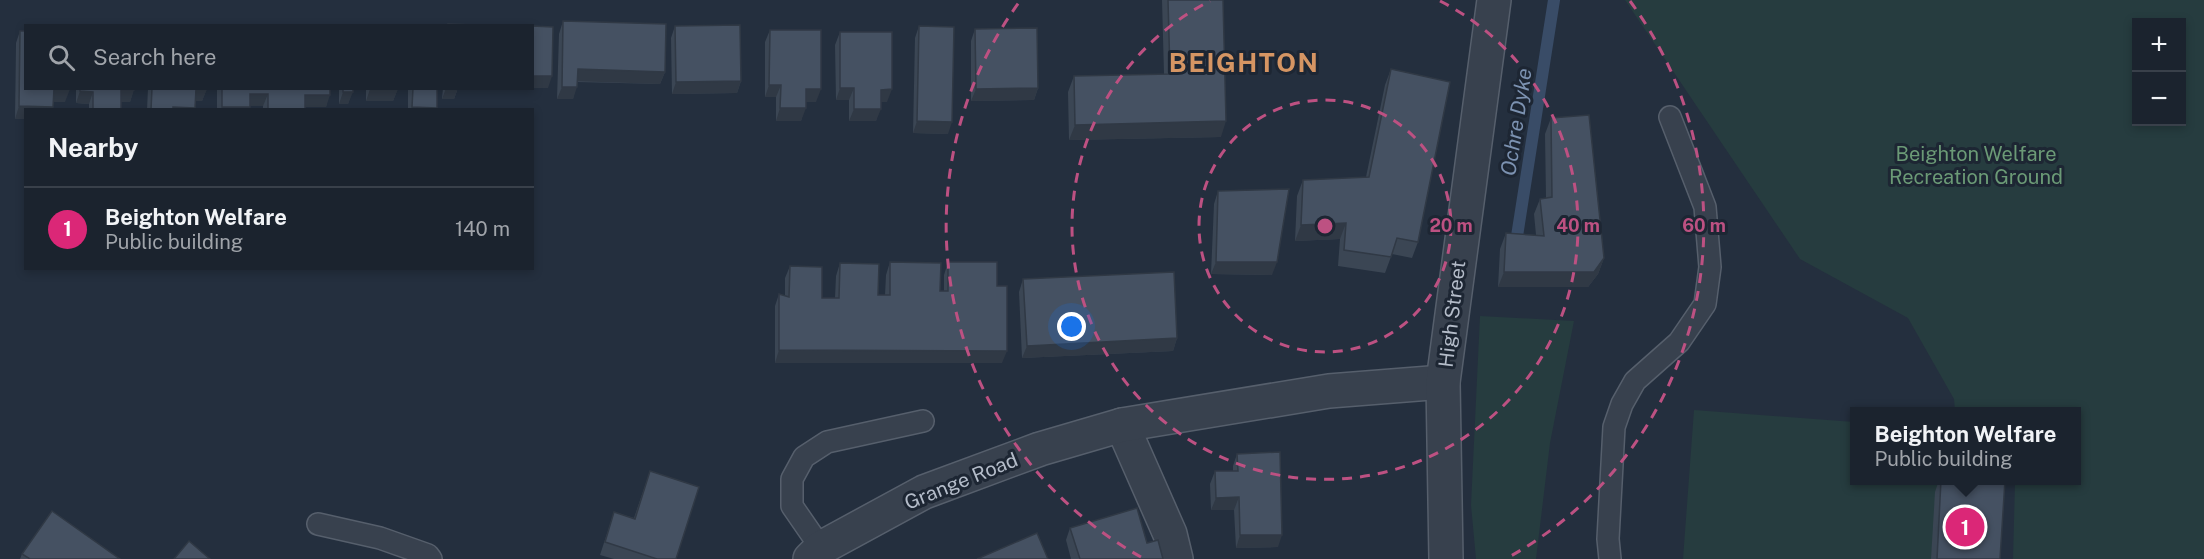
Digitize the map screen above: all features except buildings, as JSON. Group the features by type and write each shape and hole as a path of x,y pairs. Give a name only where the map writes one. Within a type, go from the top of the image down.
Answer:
{"street":[{"name":"High Street","path":"1446,559 1443,382 1494,0"},
{"name":"Grange Road","path":"815,554 924,492 1040,448 1122,425 1329,391 1443,382"},
{"path":"1122,425 1170,534 1176,559"}],"lane":[{"path":"1610,559 1608,539 1614,427 1622,404 1635,381 1679,342 1705,304 1710,267 1705,207 1670,117"},
{"path":"815,554 792,506 792,480 804,457 827,441 923,421"},
{"path":"318,525 380,538 428,555 431,559"}],"green space":[{"name":"Beighton Welfare Recreation Ground","path":"1625,0 2204,0 2204,559 2013,559 2015,485 2081,485 2081,407 1955,407 1954,399 1908,318 1800,259"},
{"path":"1480,316 1574,321 1550,443 1536,559 1476,559 1471,505"},
{"path":"1694,410 1850,422 1850,485 1940,485 1934,559 1683,559"}],"waterway":[{"name":"Ochre Dyke","path":"1515,249 1554,0"}],"place":[{"name":"Beighton Welfare","path":"1965,527"}],"district":[{"name":"BEIGHTON","path":"1244,62"}]}
